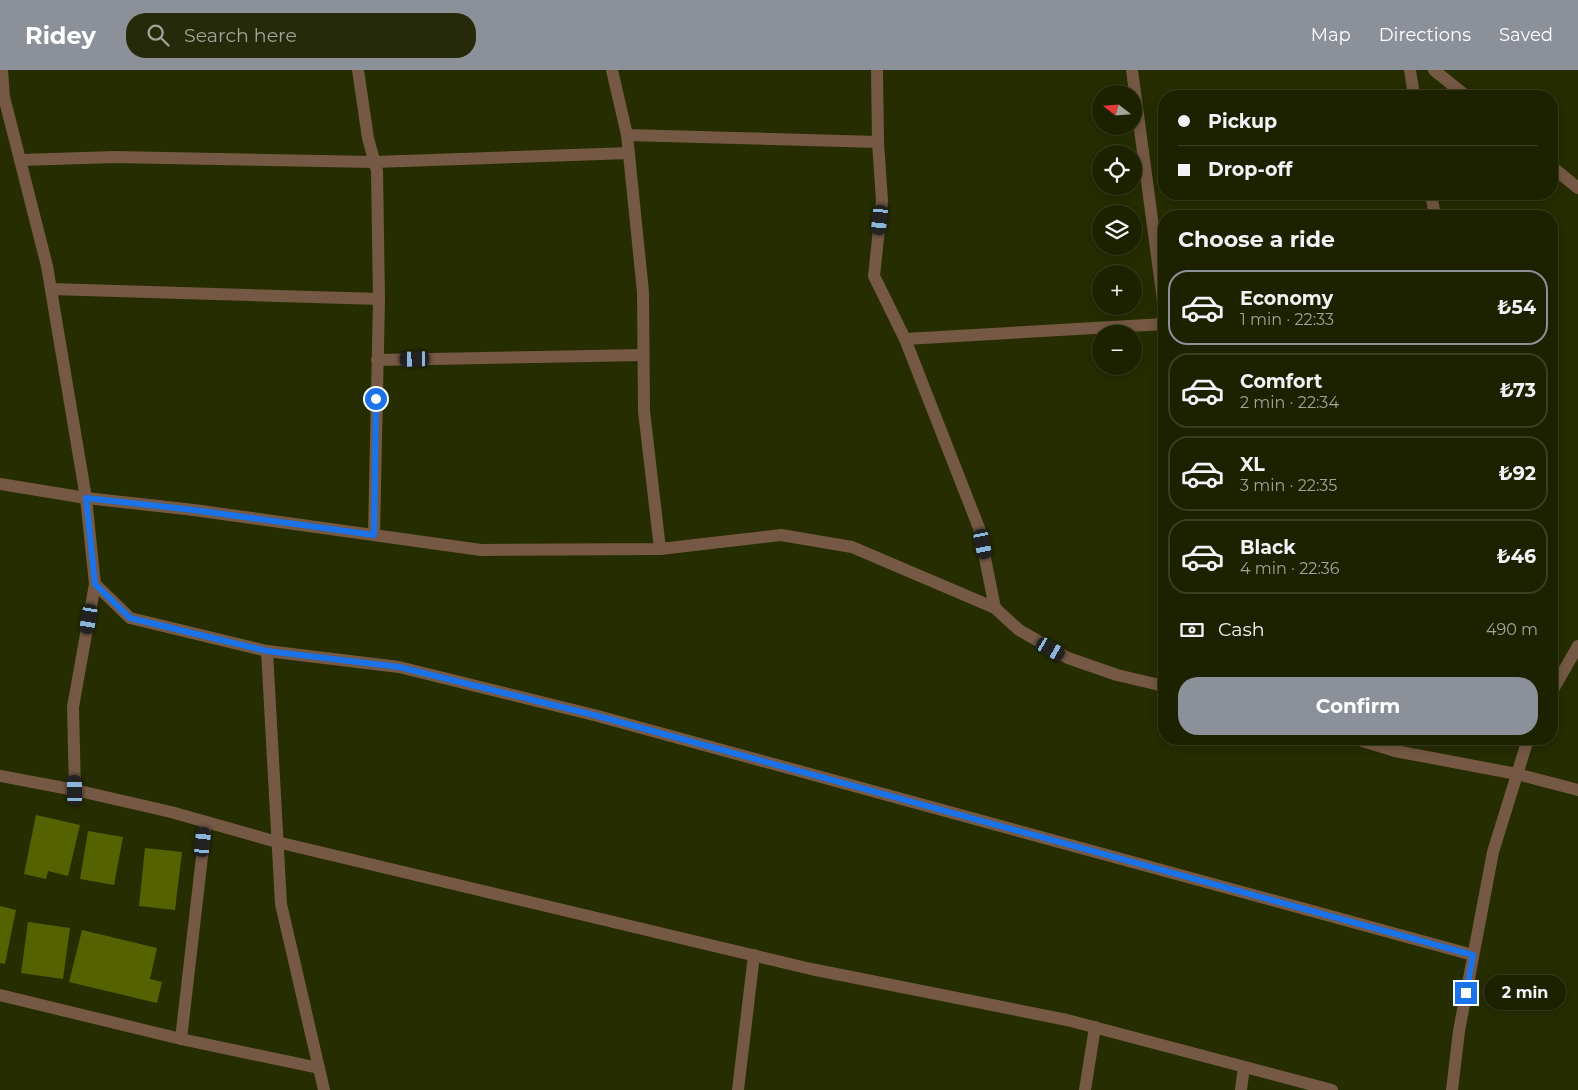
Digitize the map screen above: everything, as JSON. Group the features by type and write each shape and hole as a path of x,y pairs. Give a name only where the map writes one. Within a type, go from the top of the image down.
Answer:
{"street":[{"path":"2,70 4,96 51,289 86,498 95,584 73,707 75,790"},
{"path":"358,70 368,138 377,171 379,300 376,360 374,535"},
{"path":"612,70 627,135 643,292 644,411 660,549"},
{"path":"877,70 878,142 882,201 874,276 905,339 980,528 995,608"},
{"path":"1132,70 1158,263"},
{"path":"1410,70 1413,90"},
{"path":"1434,70 1459,90"},
{"path":"627,135 878,142"},
{"path":"20,160 116,157 375,162 628,153"},
{"path":"1558,172 1578,188"},
{"path":"51,289 379,300"},
{"path":"905,339 1158,324"},
{"path":"376,360 643,355"},
{"path":"0,484 86,498 194,510 481,550 660,549 781,535 852,547 995,608 1019,630 1068,658 1117,675 1158,685"},
{"path":"95,584 130,618 267,651 399,667 594,715 1473,955"},
{"path":"1558,681 1578,646"},
{"path":"267,651 281,904 324,1090"},
{"path":"1376,745 1395,751 1517,774 1578,790"},
{"path":"1452,1090 1459,1031 1492,852 1526,745"},
{"path":"0,776 75,790 206,822 277,842 754,955 1095,1027 1332,1090"},
{"path":"181,1039 206,822"},
{"path":"738,1090 754,955"},
{"path":"0,995 181,1039 319,1068"},
{"path":"1085,1090 1095,1027"},
{"path":"1241,1090 1244,1067"}],"building":[{"path":"36,815 80,825 68,876 48,871 46,879 24,874"},
{"path":"88,831 123,837 114,885 80,879"},
{"path":"145,848 182,852 175,910 139,906"},
{"path":"0,906 16,910 5,964 0,963"},
{"path":"28,922 70,928 63,979 21,973"},
{"path":"82,930 157,948 150,979 162,982 157,1003 69,982"}],"route":[{"path":"376,399 374,535 194,510 86,498 95,584 130,618 267,651 399,667 594,715 1473,955 1466,993"}]}
